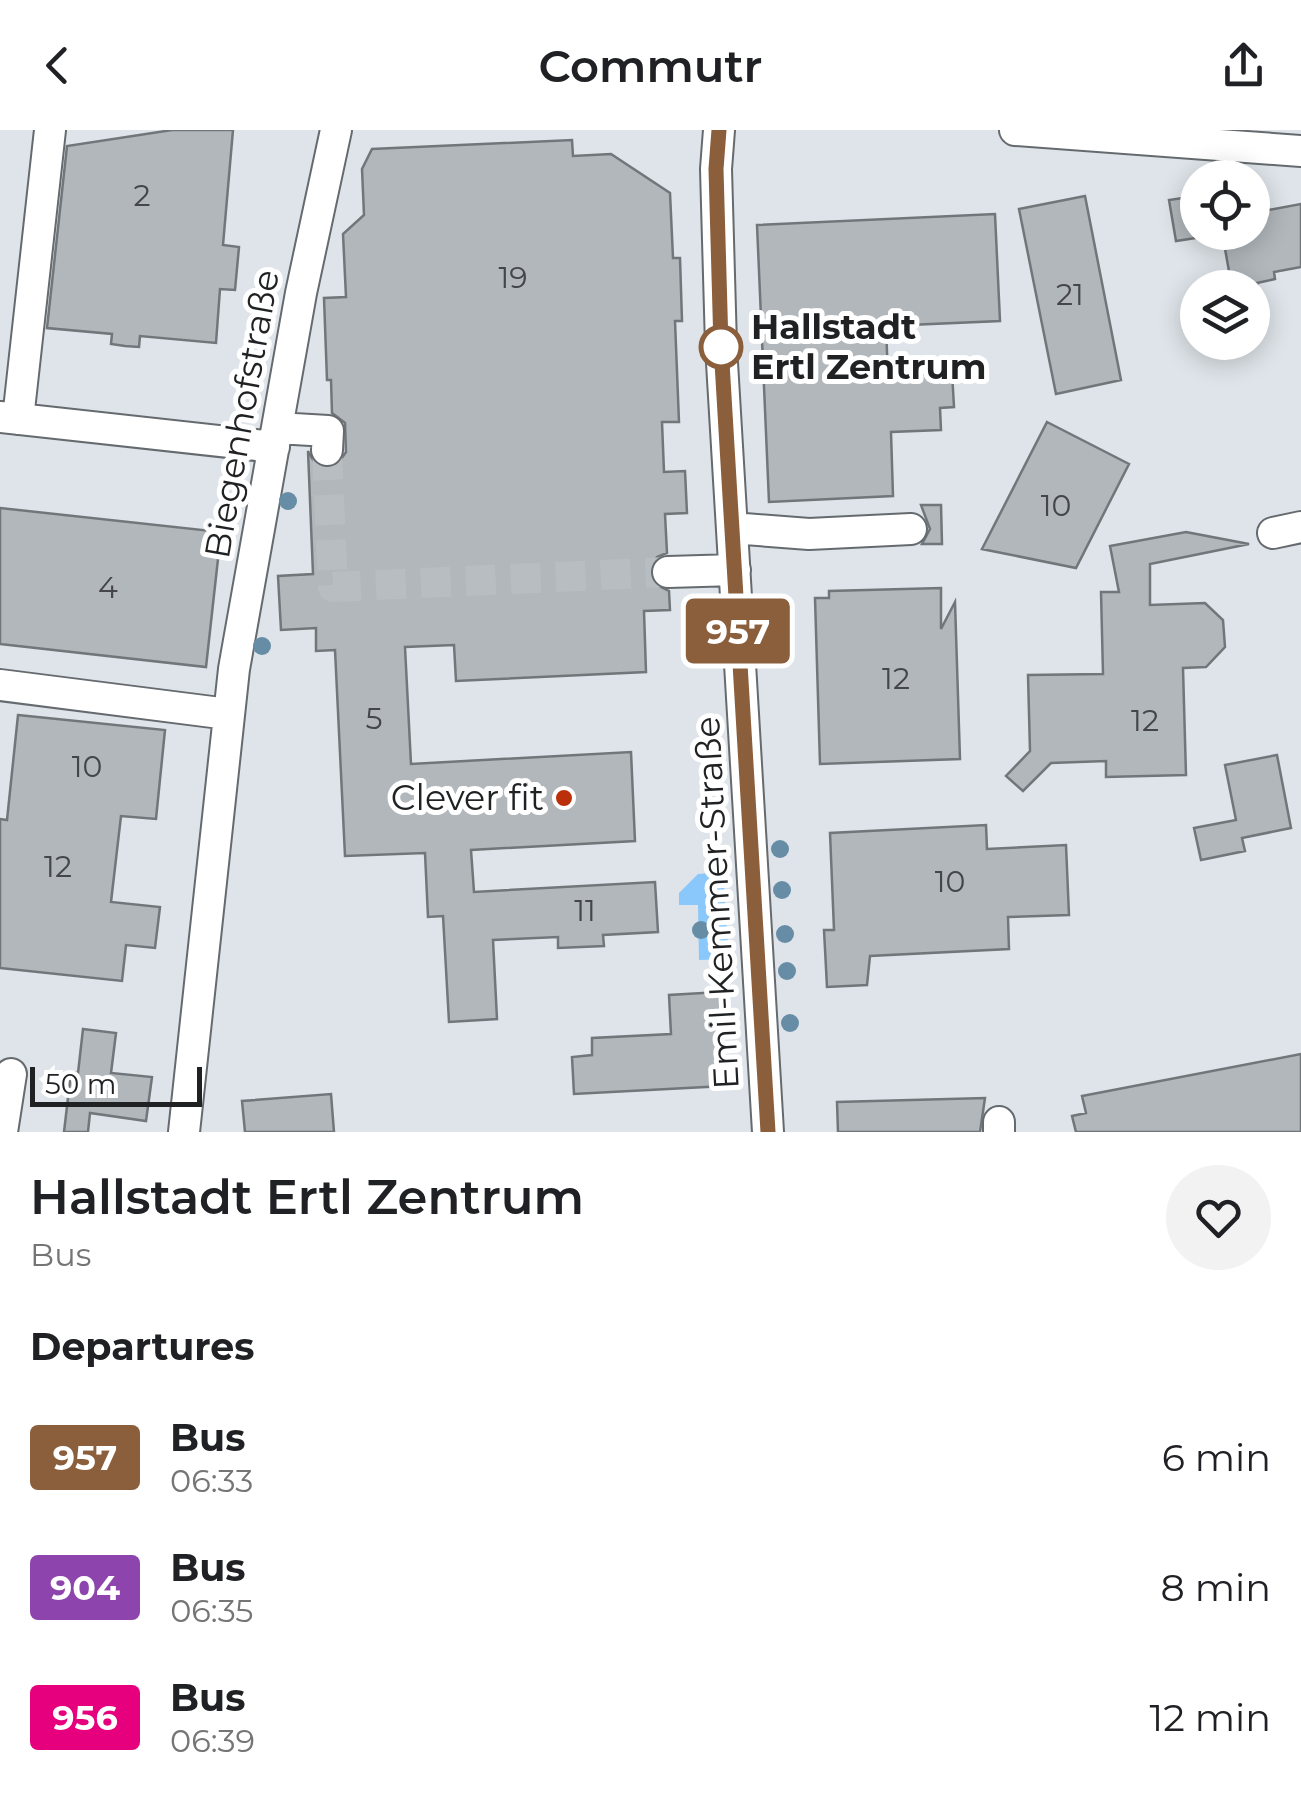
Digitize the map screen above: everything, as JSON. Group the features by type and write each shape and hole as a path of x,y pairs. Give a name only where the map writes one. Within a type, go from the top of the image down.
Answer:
{"street":[{"path":"50,130 9,418 275,438 328,431 327,450"},
{"name":"Biegenhofstraße","path":"184,1132 228,714 275,438 336,130"},
{"name":"Emil-Kemmer-Straße","path":"719,130 716,169 720,312 768,1132"},
{"path":"1015,130 1301,151"},
{"path":"732,528 809,534 911,529"},
{"path":"668,572 735,570"},
{"path":"0,685 228,714"},
{"path":"2,1132 11,1074"}],"shaded area":[{"path":"723,872 729,959 699,960 698,905 679,905 679,893 698,874"}],"building":[{"path":"172,130 233,130 223,245 239,247 235,290 220,289 216,343 140,336 139,347 125,346 111,344 112,334 47,328 67,146"},
{"path":"572,140 573,156 611,154 670,193 673,258 680,258 682,321 675,321 679,422 662,422 664,472 685,471 687,513 665,514 667,553 657,557 649,572 653,583 669,591 670,610 644,611 646,672 456,681 454,645 405,647 411,764 631,752 635,841 471,850 474,892 655,882 658,932 603,935 604,946 558,948 558,937 493,940 497,1019 449,1022 443,916 428,917 425,853 345,856 335,650 316,651 316,628 281,630 278,576 313,574 308,451 316,465 327,469 336,466 346,452 345,423 332,413 331,380 327,380 324,298 346,297 343,234 364,215 362,169 372,149"},
{"path":"1085,196 1121,380 1056,394 1019,209"},
{"path":"1180,198 1180,240 1176,241 1169,200"},
{"path":"1301,204 1301,267 1274,272 1275,279 1270,280 1270,270 1229,270 1225,250 1270,250 1270,210"},
{"path":"995,214 1000,321 886,326 888,378 952,372 954,407 940,408 941,430 891,432 893,496 769,502 757,225"},
{"path":"1047,422 1129,464 1076,568 982,549"},
{"path":"921,505 941,505 942,544 922,544 930,529"},
{"path":"0,508 221,532 206,667 0,644"},
{"path":"1186,532 1249,544 1150,564 1150,605 1205,603 1223,620 1225,647 1206,667 1183,668 1186,775 1106,777 1106,761 1051,763 1023,791 1006,776 1030,751 1028,675 1103,674 1101,592 1119,592 1110,546"},
{"path":"941,588 941,629 955,602 960,759 820,764 815,598 829,598 829,591"},
{"path":"18,715 165,730 156,819 121,816 111,902 160,907 155,948 126,945 122,981 0,968 0,819 7,820"},
{"path":"1277,755 1291,828 1242,838 1245,851 1201,860 1194,828 1236,820 1225,765"},
{"path":"986,825 987,849 1066,845 1069,915 1008,917 1009,949 870,956 867,985 827,987 824,930 834,930 830,833"},
{"path":"719,992 724,1086 574,1094 572,1057 592,1055 592,1038 671,1034 669,995"},
{"path":"83,1029 116,1033 111,1073 152,1077 146,1121 90,1113 88,1132 64,1132 71,1072 78,1073"},
{"path":"1301,1054 1301,1132 1076,1132 1072,1116 1086,1113 1082,1096"},
{"path":"331,1094 334,1132 245,1132 242,1101"},
{"path":"985,1098 980,1132 838,1132 837,1102"}],"tunnel":[{"path":"327,450 333,587 668,572"}],"bus line":[{"name":"957","path":"719,130 716,169 721,346 768,1132"}],"place":[{"name":"Hallstadt Ertl Zentrum","path":"721,347"},
{"name":"Clever fit","path":"564,798"}]}
